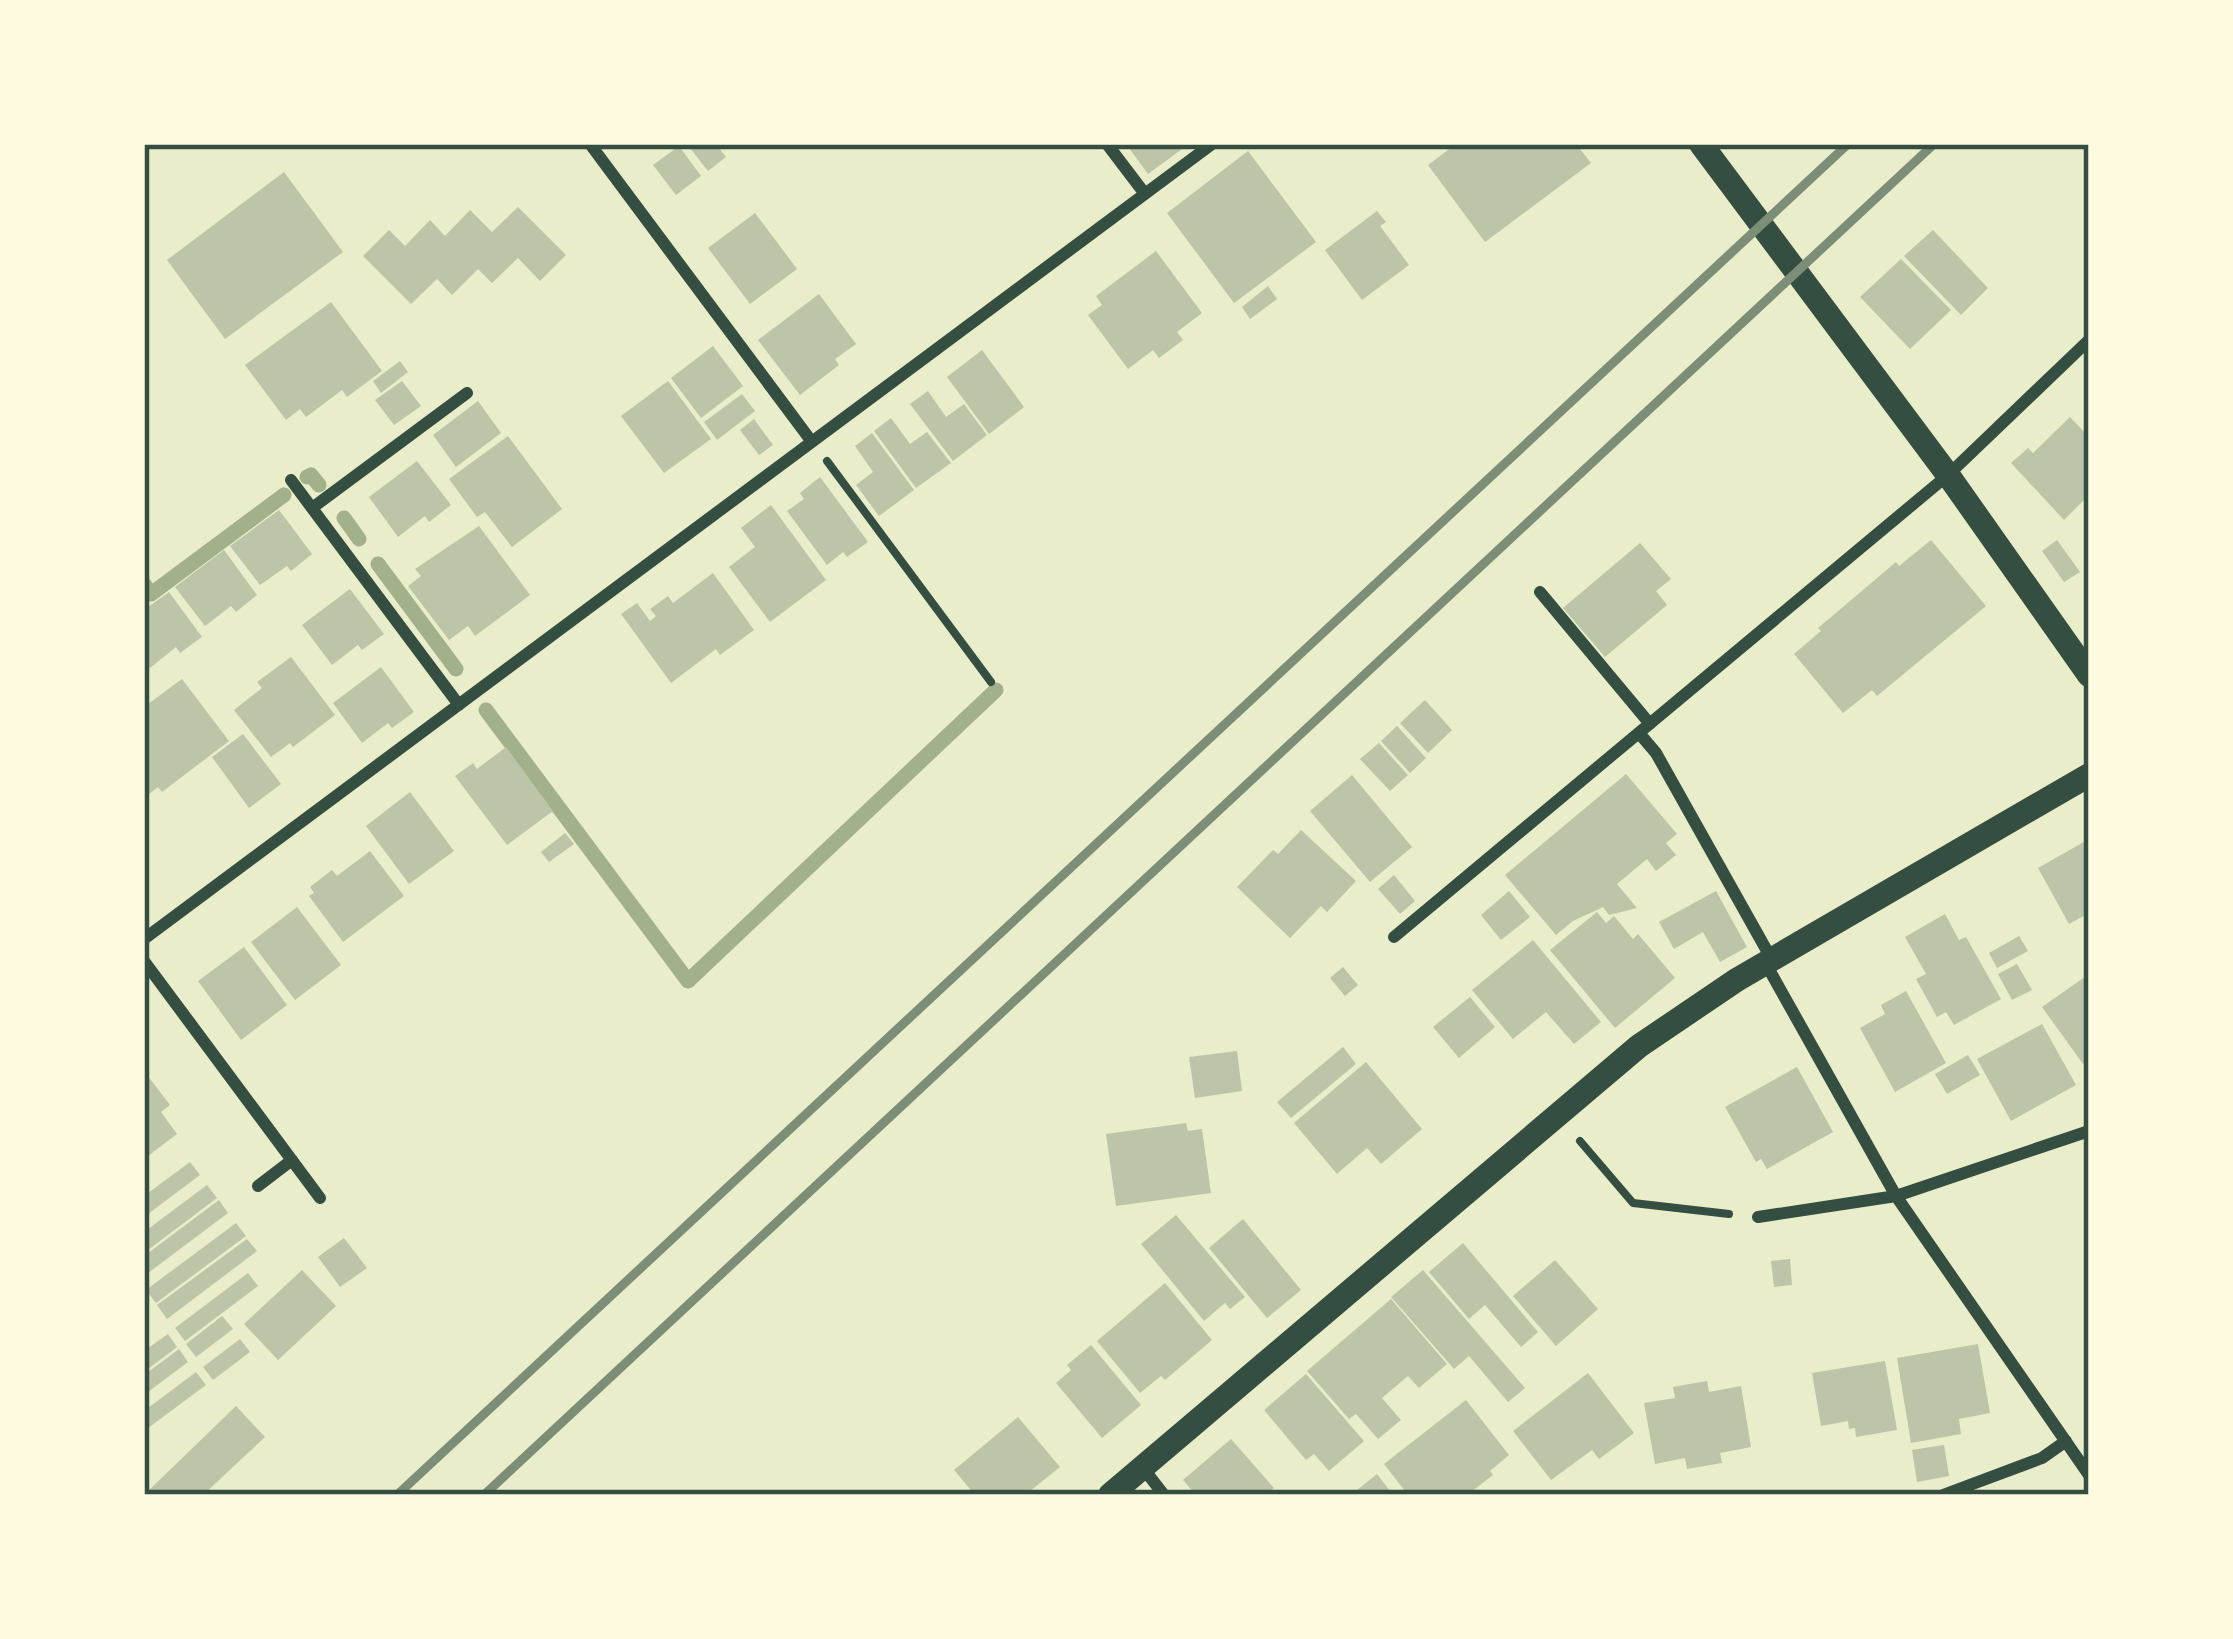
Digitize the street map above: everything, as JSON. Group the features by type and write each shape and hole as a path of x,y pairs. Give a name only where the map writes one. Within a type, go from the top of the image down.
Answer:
{"main road":[{"path":"1701,144 1948,475 2089,675"},
{"path":"1110,1495 1556,1112 1671,1022 2089,775"}],"street":[{"path":"590,144 812,442"},
{"path":"1107,144 1144,194"},
{"path":"144,939 1212,144"},
{"path":"1394,938 1948,475 2089,340"},
{"path":"312,508 467,393"},
{"path":"291,480 459,705"},
{"path":"1540,592 1644,729 1896,1196 2089,1474"},
{"path":"144,962 320,1198"},
{"path":"1758,1217 1896,1196 2089,1131"},
{"path":"258,1186 292,1160"},
{"path":"1943,1495 2042,1458 2066,1441"},
{"path":"1143,1468 1164,1495"}],"path":[{"path":"812,442 991,682"},
{"path":"1556,1112 1634,1203 1758,1217"}],"building":[{"path":"687,144 716,144 726,157 708,171"},
{"path":"1126,144 1189,144 1148,174"},
{"path":"1456,144 1576,144 1591,163 1485,242 1428,165"},
{"path":"679,146 701,176 676,195 653,165"},
{"path":"1248,151 1316,242 1234,303 1167,213"},
{"path":"284,172 343,252 225,339 167,260"},
{"path":"518,207 566,255 540,281 518,258 492,283 478,269 452,295 437,279 411,304 363,256 389,230 405,246 430,220 445,236 470,210 492,232"},
{"path":"1377,211 1386,222 1380,226 1409,265 1362,300 1325,250"},
{"path":"755,213 797,269 750,304 708,248"},
{"path":"1933,230 1988,288 1961,315 1904,256"},
{"path":"1156,251 1202,313 1177,332 1183,340 1159,358 1153,350 1128,369 1088,315 1102,305 1096,296"},
{"path":"1901,259 1951,310 1910,349 1860,297"},
{"path":"1268,286 1277,299 1250,319 1242,307"},
{"path":"819,294 856,344 835,359 839,365 800,395 758,340"},
{"path":"331,302 382,371 347,397 342,390 306,417 300,409 286,420 245,365"},
{"path":"713,346 743,386 701,418 671,378"},
{"path":"982,350 1024,407 989,434 947,377"},
{"path":"400,361 408,372 381,393 373,381"},
{"path":"402,381 421,406 394,425 375,400"},
{"path":"668,381 711,439 664,473 621,416"},
{"path":"928,391 946,417 964,404 987,435 953,461 910,404"},
{"path":"742,394 755,411 717,440 704,422"},
{"path":"478,401 501,433 456,467 433,435"},
{"path":"2070,417 2089,437 2089,505 2084,500 2064,520 2011,463 2028,448 2033,453"},
{"path":"891,418 910,444 927,432 951,463 916,488 874,431"},
{"path":"754,419 773,445 759,455 740,430"},
{"path":"872,433 914,490 879,516 856,485 873,472 855,446"},
{"path":"508,436 562,509 512,547 485,512 477,517 449,479"},
{"path":"417,461 451,505 429,522 425,516 398,537 369,497"},
{"path":"820,477 868,542 827,565 787,511 804,499 800,493"},
{"path":"771,505 826,580 770,622 729,567 755,547 741,528"},
{"path":"279,510 312,554 291,571 287,566 260,585 230,546"},
{"path":"479,526 530,595 475,636 468,626 449,640 408,586 421,576 415,569"},
{"path":"1931,540 1986,606 1877,696 1872,690 1843,713 1794,654 1896,562 1899,566"},
{"path":"2057,540 2080,572 2064,582 2042,551"},
{"path":"1640,543 1671,579 1656,591 1667,605 1605,657 1563,608"},
{"path":"224,550 257,595 236,612 231,606 205,626 175,587"},
{"path":"713,573 754,630 720,655 716,649 671,683 621,614 637,603 650,621 656,616 650,609 668,596 673,603"},
{"path":"350,589 384,634 362,650 358,645 332,665 302,625"},
{"path":"169,592 202,637 180,653 176,647 150,668 144,660 144,610"},
{"path":"291,657 335,715 293,747 290,743 271,757 234,710 262,688 257,682"},
{"path":"381,667 414,712 392,728 388,723 362,743 333,703"},
{"path":"182,679 229,741 162,792 158,787 144,798 144,707"},
{"path":"1425,700 1452,730 1428,753 1400,723"},
{"path":"1397,726 1426,758 1410,773 1381,741"},
{"path":"243,734 281,784 249,808 212,757"},
{"path":"1379,743 1408,775 1390,791 1360,759"},
{"path":"506,747 553,811 507,845 455,776 473,763 477,769"},
{"path":"1626,774 1677,834 1666,843 1676,855 1656,871 1647,859 1617,884 1637,908 1609,915 1603,907 1556,935 1505,875"},
{"path":"1352,775 1412,847 1370,882 1310,811"},
{"path":"410,792 454,851 409,884 366,826"},
{"path":"1301,830 1356,881 1327,912 1321,906 1290,938 1237,887 1273,850 1278,854"},
{"path":"565,833 574,844 549,862 541,852"},
{"path":"2089,839 2089,913 2069,924 2038,868"},
{"path":"370,851 404,896 343,942 309,896 314,893 310,887 332,870 337,876"},
{"path":"1394,875 1415,901 1400,914 1378,889"},
{"path":"1509,891 1530,917 1501,940 1481,915"},
{"path":"1716,891 1747,947 1720,962 1703,932 1674,949 1659,922"},
{"path":"297,907 341,965 295,1000 251,942"},
{"path":"1597,912 1606,923 1614,916 1633,939 1638,934 1675,978 1615,1028 1550,950"},
{"path":"1945,914 1959,940 1966,937 2001,999 1954,1025 1946,1012 1937,1017 1916,979 1926,974 1905,937"},
{"path":"2019,936 2028,951 1997,968 1989,953"},
{"path":"1533,940 1601,1022 1574,1044 1546,1012 1513,1039 1472,990"},
{"path":"244,947 287,1005 241,1040 198,981"},
{"path":"2017,964 2032,990 2012,1000 1998,974"},
{"path":"1343,967 1358,985 1345,996 1330,978"},
{"path":"2089,974 2089,1059 2083,1064 2042,1007"},
{"path":"1906,991 1946,1063 1895,1092 1860,1028 1885,1014 1881,1005"},
{"path":"1470,997 1495,1027 1459,1058 1433,1027"},
{"path":"2042,1024 2076,1085 2011,1121 1977,1059"},
{"path":"1343,1047 1356,1064 1291,1118 1277,1102"},
{"path":"1237,1051 1242,1091 1195,1098 1189,1057"},
{"path":"1968,1055 1980,1075 1947,1094 1935,1074"},
{"path":"1366,1062 1422,1129 1381,1164 1367,1148 1337,1174 1294,1123"},
{"path":"1797,1067 1833,1132 1767,1169 1761,1159 1756,1162 1725,1107"},
{"path":"144,1071 170,1105 161,1112 177,1134 144,1159"},
{"path":"1186,1123 1188,1131 1202,1129 1211,1193 1116,1206 1106,1134"},
{"path":"190,1162 200,1175 144,1217 144,1196"},
{"path":"207,1185 217,1198 144,1253 144,1232"},
{"path":"219,1200 228,1213 144,1276 144,1256"},
{"path":"1176,1215 1245,1297 1230,1309 1225,1303 1204,1321 1141,1244"},
{"path":"1243,1219 1301,1290 1267,1318 1209,1248"},
{"path":"236,1223 246,1236 156,1303 146,1290"},
{"path":"344,1238 367,1268 340,1287 318,1257"},
{"path":"247,1239 257,1251 167,1319 157,1305"},
{"path":"1463,1243 1538,1332 1521,1347 1485,1305 1469,1319 1429,1272"},
{"path":"1790,1259 1792,1285 1774,1287 1771,1261"},
{"path":"1555,1260 1598,1309 1556,1346 1513,1296"},
{"path":"302,1270 336,1306 278,1360 244,1324"},
{"path":"1423,1270 1525,1388 1508,1402 1469,1356 1454,1369 1391,1297"},
{"path":"248,1273 258,1286 185,1341 175,1328"},
{"path":"1165,1283 1212,1340 1165,1380 1161,1376 1140,1393 1097,1341"},
{"path":"1391,1299 1447,1364 1419,1388 1408,1376 1382,1398 1401,1420 1378,1439 1356,1414 1349,1419 1307,1371"},
{"path":"222,1316 233,1329 196,1357 186,1344"},
{"path":"168,1334 177,1347 144,1372 144,1351"},
{"path":"240,1339 250,1352 213,1380 203,1367"},
{"path":"1978,1344 1990,1413 1959,1419 1961,1434 1911,1443 1897,1358"},
{"path":"1091,1345 1141,1405 1102,1438 1056,1383 1071,1370 1067,1365"},
{"path":"179,1349 188,1362 144,1395 144,1375"},
{"path":"1885,1361 1897,1430 1856,1437 1848,1421 1821,1426 1812,1373"},
{"path":"196,1372 206,1385 144,1431 144,1411"},
{"path":"1588,1373 1634,1433 1599,1459 1592,1450 1551,1480 1513,1431"},
{"path":"1306,1374 1364,1441 1329,1471 1314,1454 1306,1460 1264,1410"},
{"path":"1707,1381 1709,1392 1741,1386 1751,1447 1720,1453 1722,1463 1687,1469 1685,1458 1655,1464 1644,1403 1675,1398 1673,1387"},
{"path":"1466,1400 1509,1455 1467,1495 1408,1495 1384,1464"},
{"path":"236,1406 265,1437 203,1495 144,1495"},
{"path":"1018,1417 1060,1467 1025,1495 975,1495 954,1470"},
{"path":"1231,1439 1274,1488 1266,1495 1196,1495 1183,1480"},
{"path":"1944,1445 1949,1476 1917,1482 1912,1450"},
{"path":"1377,1474 1393,1495 1351,1495"}],"waterway":[{"path":"307,477 311,475 319,485"},
{"path":"144,584 151,594 284,495"},
{"path":"344,518 359,539"},
{"path":"378,564 456,669"},
{"path":"486,710 688,981 996,690"}],"railway":[{"path":"397,1495 1848,144"},
{"path":"484,1495 1934,144"}]}
